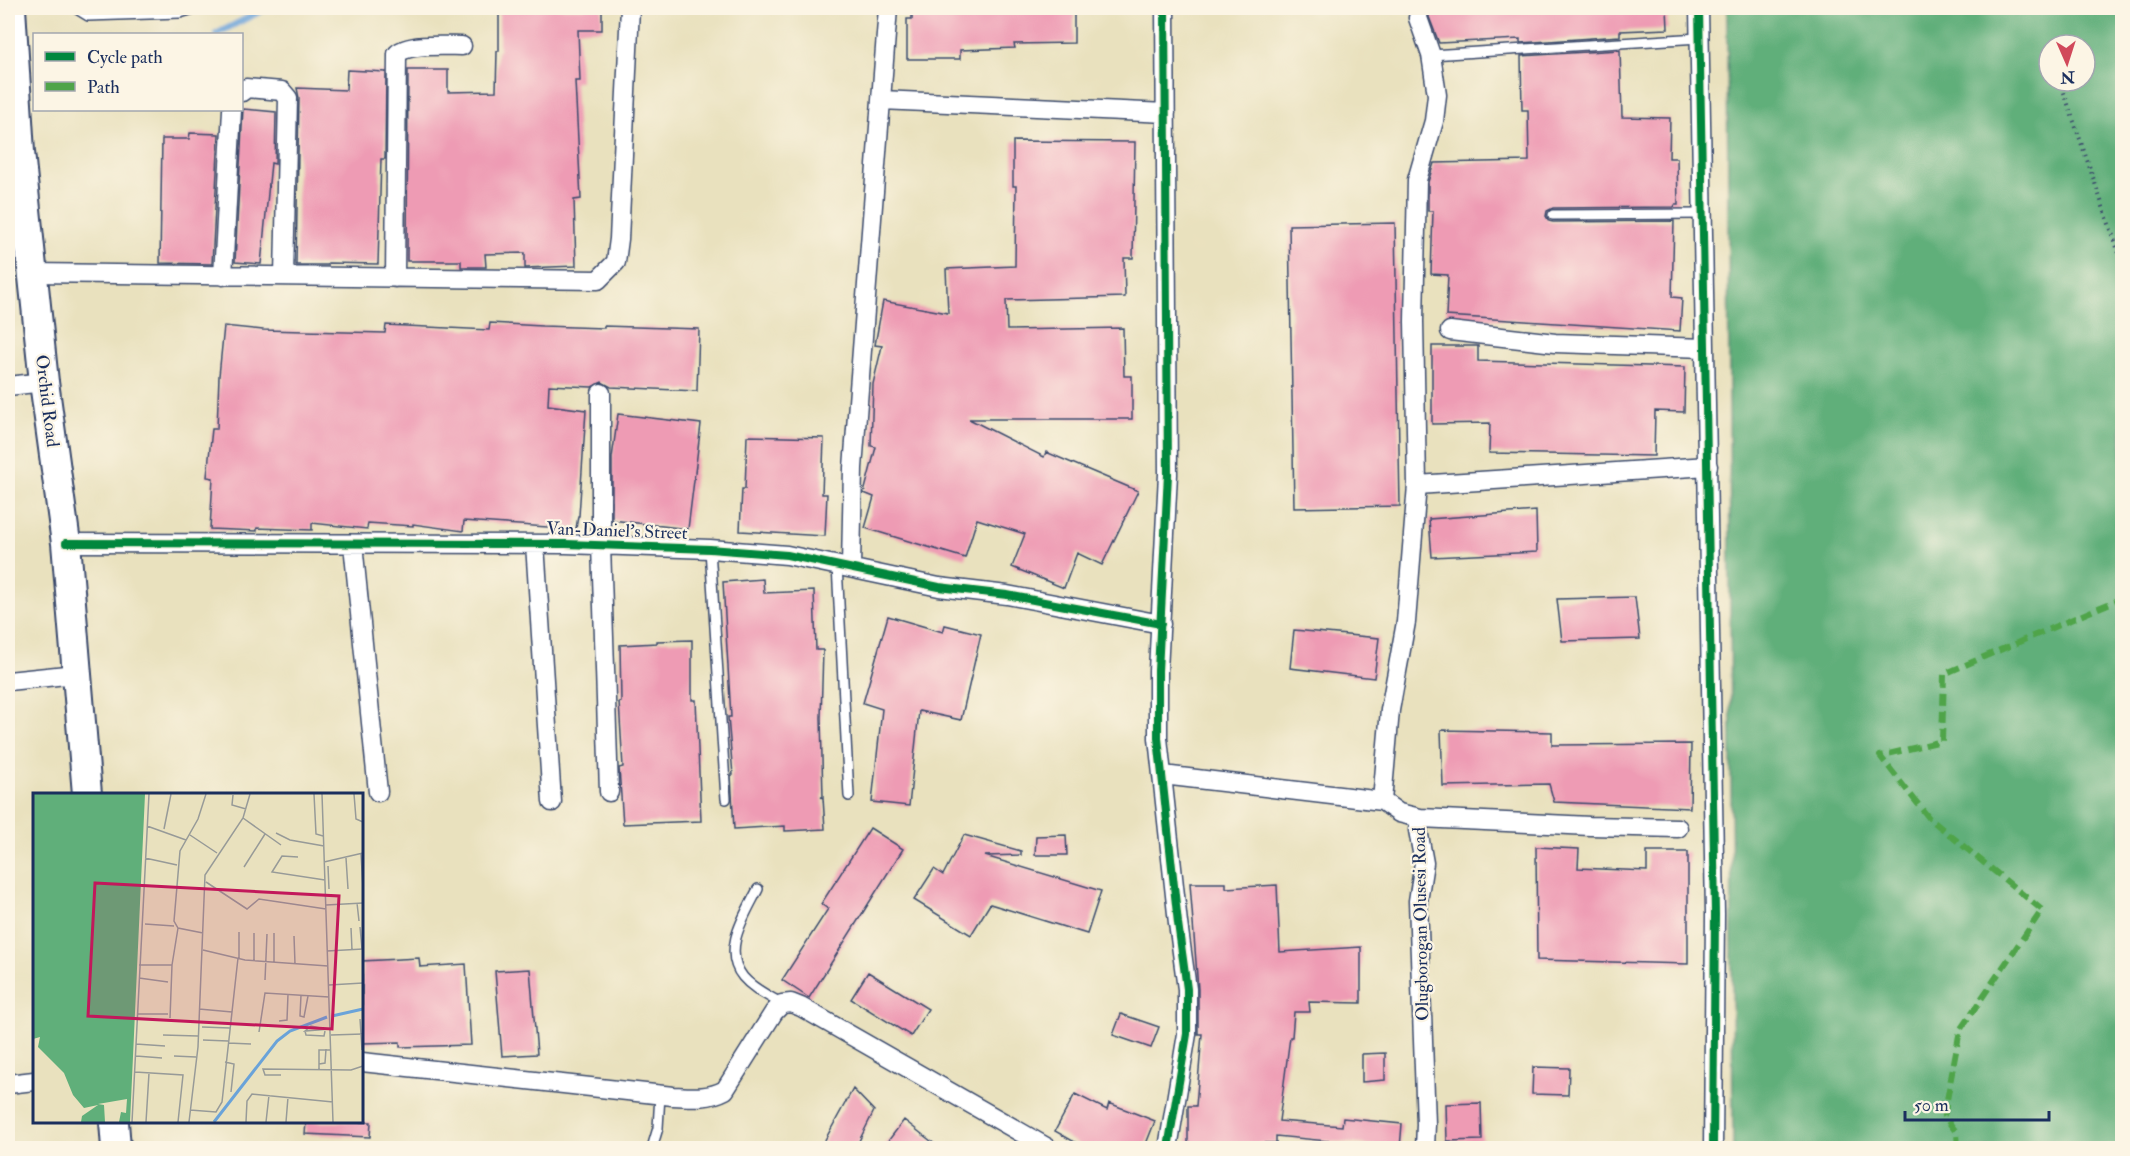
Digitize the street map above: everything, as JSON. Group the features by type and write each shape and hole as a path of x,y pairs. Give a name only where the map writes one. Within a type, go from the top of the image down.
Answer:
{"main road":[{"name":"Orchid Road","path":"11,8 20,152 44,382 66,543 87,793"},
{"path":"114,1123 116,1149"}],"street":[{"path":"32,273 598,280 616,262 619,239 630,8"},
{"path":"844,566 888,8"},
{"path":"1166,8 1168,474 1158,671 1158,738 1187,989 1187,1034 1167,1149"},
{"path":"1699,8 1715,914 1713,1149"},
{"path":"1382,801 1390,710 1406,622 1417,485 1414,321 1417,180 1434,121 1437,95 1431,55 1418,18"},
{"path":"395,278 397,54 401,50 410,48 462,46"},
{"path":"243,91 246,88 282,91 288,98 284,276"},
{"path":"881,100 1166,113"},
{"path":"223,276 232,111"},
{"path":"1450,332 1555,343 1705,348"},
{"path":"8,386 44,382"},
{"path":"601,393 601,545 609,792"},
{"path":"1417,485 1708,466"},
{"name":"Van-Daniel’s Street","path":"66,543 536,544 711,549 787,555 939,587 1007,595 1161,624"},
{"path":"353,544 378,792"},
{"path":"536,544 552,802"},
{"path":"8,681 76,674"},
{"name":"Olugborogan Olusesi Road","path":"1163,776 1382,801 1400,813 1420,818 1418,830 1424,863 1418,900 1425,1149"},
{"path":"1420,818 1678,828"},
{"path":"363,1062 660,1095 713,1096 725,1090 774,1012 782,1004 791,1003 1048,1149"},
{"path":"8,1084 33,1081"}],"lane":[{"path":"75,8 88,16 180,13 197,8"},
{"path":"1431,55 1700,38"},
{"path":"1553,215 1703,214"},
{"path":"711,549 726,799"},
{"path":"844,566 849,796"},
{"path":"758,889 739,927 734,947 735,964 743,977 755,988 782,1004"},
{"path":"652,1149 658,1128 660,1095"}],"path":[{"path":"2064,93 2122,262"}],"green space":[{"path":"1727,8 2122,8 2122,1148 1733,1148"}],"building":[{"path":"499,8 602,8 602,30 578,30 580,81 575,81 581,199 574,200 576,266 525,268 525,253 485,254 486,267 461,267 461,261 407,261 408,70 448,70 448,92 496,91"},
{"path":"912,8 1074,8 1074,43 1014,44 1015,48 960,50 960,59 907,59 907,19 912,19"},
{"path":"1429,8 1667,8 1668,29 1620,31 1620,36 1520,43 1520,39 1439,43 1429,17"},
{"path":"1620,50 1622,117 1670,118 1669,158 1677,158 1678,205 1674,207 1553,208 1547,211 1546,216 1549,221 1553,222 1674,221 1672,297 1682,298 1680,331 1446,316 1448,275 1431,274 1433,211 1428,211 1428,182 1434,163 1529,161 1528,110 1522,110 1521,56"},
{"path":"347,70 386,72 385,159 381,159 378,264 296,265 299,98 297,88 346,90"},
{"path":"243,109 276,112 275,164 271,163 261,264 235,262"},
{"path":"190,133 219,134 212,264 160,263 162,139 189,139"},
{"path":"1013,141 1135,142 1133,258 1124,258 1125,297 1006,300 1007,330 1123,328 1124,376 1132,376 1132,419 969,419 1044,457 1046,452 1138,491 1102,565 1077,553 1064,588 1012,567 1025,534 977,519 965,558 865,528 874,497 864,493 876,447 871,446 873,384 882,346 875,345 883,301 948,313 946,269 1015,266 1016,186 1013,186"},
{"path":"1395,223 1400,506 1294,508 1289,225"},
{"path":"490,323 699,329 697,391 611,387 602,382 592,387 549,385 548,405 586,410 579,516 576,529 464,521 463,531 413,524 413,526 368,523 367,529 312,523 312,530 210,529 213,478 207,477 212,429 217,429 224,326 263,330 385,333 386,325 489,330"},
{"path":"1432,346 1478,346 1478,361 1685,367 1684,412 1655,411 1654,456 1489,453 1490,423 1432,424"},
{"path":"618,414 701,424 688,529 612,520 612,458"},
{"path":"747,436 824,438 822,494 827,494 825,536 740,531 742,489 745,489"},
{"path":"1536,511 1537,552 1432,557 1429,519"},
{"path":"763,579 764,593 814,591 816,650 823,650 821,718 823,797 821,797 823,798 825,829 785,831 785,826 734,829 731,775 733,775 728,717 731,717 723,582"},
{"path":"1635,597 1640,639 1562,641 1557,599"},
{"path":"888,616 943,632 945,625 981,634 961,720 919,711 909,806 872,802 882,709 863,703"},
{"path":"1294,630 1379,638 1374,678 1290,668"},
{"path":"692,640 692,700 696,700 701,821 623,824 619,768 623,767 619,702 621,702 620,645"},
{"path":"1441,730 1552,732 1552,745 1691,744 1690,808 1554,802 1549,784 1443,786"},
{"path":"870,828 903,849 809,998 782,980 828,909 821,904"},
{"path":"964,835 1021,851 1021,855 985,856 1101,891 1087,934 990,904 971,935 914,900 934,869 943,875"},
{"path":"1066,835 1067,855 1035,855 1036,836"},
{"path":"1536,847 1579,849 1578,868 1647,871 1647,852 1688,852 1688,964 1537,960"},
{"path":"1190,883 1226,883 1226,888 1277,885 1280,952 1361,947 1361,1003 1309,1002 1310,1012 1294,1012 1279,1121 1342,1126 1343,1118 1402,1124 1400,1148 1276,1136 1276,1143 1188,1143 1188,1106 1196,1106 1202,1034 1198,1034 1198,989"},
{"path":"419,958 420,967 466,964 471,1045 400,1047 400,1042 363,1043 363,961"},
{"path":"530,969 537,1054 502,1056 495,971"},
{"path":"868,972 928,1009 911,1036 851,999"},
{"path":"1121,1014 1159,1027 1151,1048 1113,1035"},
{"path":"1385,1053 1385,1080 1362,1082 1362,1054"},
{"path":"1533,1067 1569,1068 1568,1095 1532,1094"},
{"path":"853,1089 874,1111 855,1149 820,1149"},
{"path":"1075,1094 1107,1110 1109,1103 1155,1121 1144,1149 1087,1149 1055,1131"},
{"path":"1481,1103 1482,1140 1447,1141 1446,1104"},
{"path":"904,1120 941,1149 882,1149"},
{"path":"371,1122 370,1137 305,1134 306,1123"}],"waterway":[{"path":"218,33 267,8"}],"marked path":[{"path":"2122,172 2122,174"},
{"path":"1958,1148 1957,1133 1944,1116 1960,1030 2042,910 1929,818 1880,756 1942,741 1944,674 2122,598"}],"cycle path":[{"path":"1165,8 1168,474 1158,671 1158,738 1187,989 1187,1034 1168,1148"},
{"path":"1699,8 1715,914 1713,1148"},
{"path":"66,543 566,544 710,549 787,555 939,587 1007,595 1161,624"}]}
